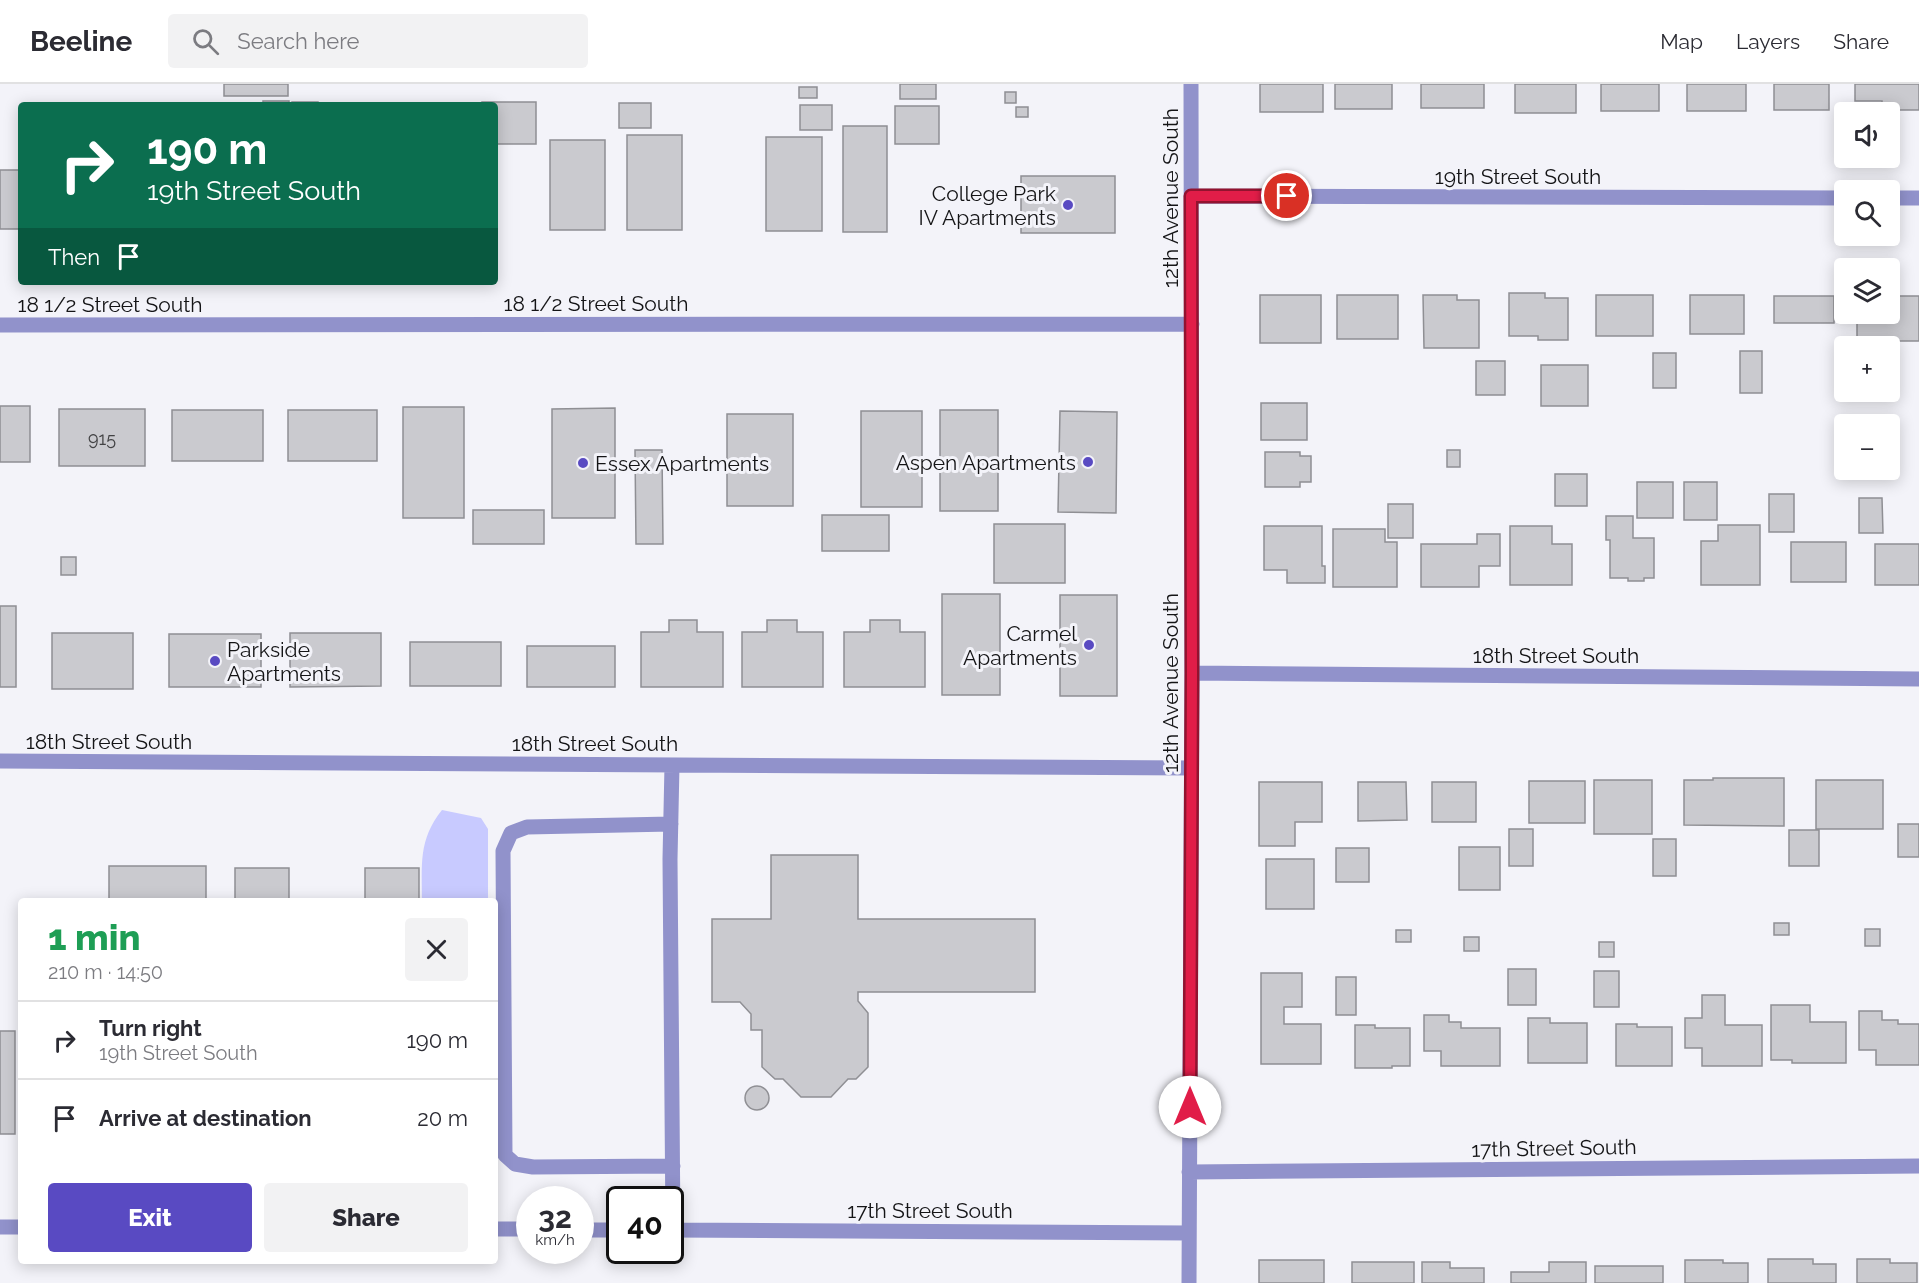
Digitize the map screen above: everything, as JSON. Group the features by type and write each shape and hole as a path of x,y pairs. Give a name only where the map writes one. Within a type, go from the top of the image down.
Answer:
{"street":[{"name":"12th Avenue South","path":"1190,1283 1191,84"},
{"name":"19th Street South","path":"1191,196 1834,198"},
{"path":"1900,198 1919,198"},
{"name":"18 1/2 Street South","path":"0,325 1192,324"},
{"name":"18th Street South","path":"1192,673 1919,679"},
{"name":"18th Street South","path":"0,761 1191,768"},
{"path":"672,765 673,1186"},
{"path":"671,824 527,827 511,833 502,851 505,1155 515,1164 533,1167 673,1166"},
{"name":"17th Street South","path":"1190,1172 1919,1166"},
{"path":"0,1227 18,1227"},
{"path":"498,1229 516,1229"},
{"name":"17th Street South","path":"684,1230 1190,1233"}],"shaded area":[{"path":"442,810 481,818 488,829 488,898 422,898 423,853 434,821"}],"building":[{"path":"224,84 288,84 288,96 224,96"},
{"path":"900,84 936,84 936,99 900,99"},
{"path":"1260,84 1323,84 1323,112 1260,112"},
{"path":"1335,84 1392,84 1392,109 1335,109"},
{"path":"1421,84 1484,84 1484,108 1421,108"},
{"path":"1515,84 1576,84 1576,113 1515,113"},
{"path":"1601,84 1659,84 1659,111 1601,111"},
{"path":"1687,84 1746,84 1746,111 1687,111"},
{"path":"1774,84 1829,84 1829,110 1774,110"},
{"path":"1855,84 1919,84 1919,110 1900,110 1900,102 1855,101"},
{"path":"799,87 817,87 817,98 799,98"},
{"path":"1005,92 1016,92 1016,103 1005,103"},
{"path":"263,101 289,101 289,102"},
{"path":"498,102 536,102 536,144 498,144"},
{"path":"619,103 651,103 651,128 619,128"},
{"path":"800,105 832,105 832,130 800,130"},
{"path":"895,106 939,106 939,144 895,144"},
{"path":"1016,107 1028,107 1028,117 1016,117"},
{"path":"843,126 887,126 887,232 843,232"},
{"path":"627,135 682,135 682,230 627,230"},
{"path":"766,137 822,137 822,231 766,231"},
{"path":"550,140 605,140 605,230 550,230"},
{"path":"0,170 18,170 18,229 0,229"},
{"name":"College Park IV Apartments","path":"1021,176 1115,176 1115,233 1021,233"},
{"path":"1509,293 1545,293 1545,298 1568,298 1568,340 1538,340 1538,336 1509,336"},
{"path":"1260,295 1321,295 1321,343 1260,343"},
{"path":"1337,295 1398,295 1398,339 1337,339"},
{"path":"1423,295 1457,295 1457,300 1479,300 1479,348 1424,348"},
{"path":"1596,295 1653,295 1653,336 1596,336"},
{"path":"1690,295 1744,295 1744,334 1690,334"},
{"path":"1774,296 1834,296 1834,323 1774,323"},
{"path":"1900,296 1919,296 1919,341 1900,341 1900,336 1857,336 1857,324 1900,324"},
{"path":"1740,351 1762,351 1762,393 1740,393"},
{"path":"1653,353 1676,353 1676,388 1653,388"},
{"path":"1476,361 1505,361 1505,395 1476,395"},
{"path":"1541,365 1588,365 1588,406 1541,406"},
{"path":"1261,403 1307,403 1307,440 1261,440"},
{"path":"0,406 30,406 30,462 0,462"},
{"path":"403,407 464,407 464,518 403,518"},
{"name":"Essex Apartments","path":"615,408 615,518 552,518 552,409"},
{"path":"59,409 145,409 145,466 59,466"},
{"path":"172,410 263,410 263,461 172,461"},
{"path":"288,410 377,410 377,461 288,461"},
{"path":"940,410 998,410 998,511 940,511"},
{"path":"861,411 922,411 922,507 861,507"},
{"name":"Aspen Apartments","path":"1060,411 1117,412 1116,513 1058,512"},
{"path":"727,414 793,414 793,506 727,506"},
{"path":"635,450 662,450 663,544 636,544"},
{"path":"1447,450 1460,450 1460,467 1447,467"},
{"path":"1265,452 1300,452 1300,456 1311,456 1311,482 1300,482 1300,487 1265,487"},
{"path":"1555,474 1587,474 1587,506 1555,506"},
{"path":"1637,482 1673,482 1673,518 1637,518"},
{"path":"1684,482 1717,482 1717,520 1684,520"},
{"path":"1769,494 1794,494 1794,532 1769,532"},
{"path":"1859,498 1882,498 1883,533 1859,533"},
{"path":"1388,504 1413,504 1413,538 1388,538"},
{"path":"473,510 544,510 544,544 473,544"},
{"path":"822,515 889,515 889,551 822,551"},
{"path":"1606,516 1633,516 1633,538 1654,538 1654,578 1644,578 1644,581 1628,581 1628,578 1610,578 1610,540 1606,540"},
{"path":"994,524 1065,524 1065,583 994,583"},
{"path":"1718,525 1760,525 1760,585 1701,585 1701,541 1718,541"},
{"path":"1264,526 1322,526 1322,566 1325,566 1325,583 1287,583 1287,570 1264,570"},
{"path":"1510,526 1552,526 1552,544 1572,544 1572,585 1510,585"},
{"path":"1333,529 1385,529 1385,542 1397,542 1397,587 1333,587"},
{"path":"1477,534 1500,534 1500,566 1479,566 1479,587 1421,587 1421,544 1477,544"},
{"path":"1791,542 1846,542 1846,582 1791,582"},
{"path":"1875,544 1919,544 1919,585 1875,585"},
{"path":"61,557 76,557 76,575 61,575"},
{"path":"942,594 1000,594 1000,695 942,695"},
{"name":"Carmel Apartments","path":"1060,595 1117,595 1117,696 1060,696"},
{"path":"0,606 16,606 16,687 0,687"},
{"path":"669,620 697,620 697,632 723,632 723,687 641,687 641,632 669,632"},
{"path":"767,620 797,620 797,632 823,632 823,687 742,687 742,632 767,632"},
{"path":"870,620 900,620 900,632 925,632 925,687 844,687 844,632 870,632"},
{"path":"52,633 133,633 133,689 52,689"},
{"path":"290,633 381,633 381,686 290,687"},
{"name":"Parkside Apartments","path":"169,634 261,634 261,687 169,687"},
{"path":"410,642 501,642 501,686 410,686"},
{"path":"527,646 615,646 615,687 527,687"},
{"path":"1713,778 1784,778 1784,826 1684,825 1684,780 1713,780"},
{"path":"1594,780 1652,780 1652,834 1594,834"},
{"path":"1816,780 1883,780 1883,829 1816,829"},
{"path":"1529,781 1585,781 1585,823 1529,823"},
{"path":"1259,782 1322,782 1322,822 1295,822 1295,846 1259,846"},
{"path":"1358,782 1406,782 1407,820 1358,821"},
{"path":"1432,782 1476,782 1476,822 1432,822"},
{"path":"1898,824 1919,824 1919,857 1898,857"},
{"path":"1509,829 1533,829 1533,866 1509,866"},
{"path":"1789,830 1819,830 1819,866 1789,866"},
{"path":"1653,839 1676,839 1676,876 1653,876"},
{"path":"1459,847 1500,847 1500,890 1459,890"},
{"path":"1336,848 1369,848 1369,882 1336,882"},
{"path":"771,855 858,855 858,919 1035,919 1035,992 858,992 858,1001 868,1013 868,1067 856,1079 848,1079 831,1097 801,1097 783,1079 775,1079 762,1067 762,1030 751,1030 751,1014 740,1002 712,1002 712,919 771,919"},
{"path":"1266,859 1314,859 1314,909 1266,909"},
{"path":"109,866 206,866 206,898 109,898"},
{"path":"235,868 289,868 289,898 235,898"},
{"path":"365,868 419,868 419,898 365,898"},
{"path":"1774,923 1789,923 1789,935 1774,935"},
{"path":"1865,929 1880,929 1880,946 1865,946"},
{"path":"1396,930 1411,930 1411,942 1396,942"},
{"path":"1464,937 1479,937 1479,951 1464,951"},
{"path":"1599,942 1614,942 1614,957 1599,957"},
{"path":"1508,969 1536,969 1536,1005 1508,1005"},
{"path":"1594,971 1619,971 1619,1007 1594,1007"},
{"path":"1261,973 1302,973 1302,1007 1284,1007 1284,1024 1321,1024 1321,1064 1261,1064"},
{"path":"1336,977 1356,977 1356,1015 1336,1015"},
{"path":"1702,995 1725,995 1725,1025 1762,1025 1762,1066 1702,1066 1702,1048 1685,1048 1685,1018 1702,1018"},
{"path":"1771,1005 1810,1005 1810,1022 1846,1022 1846,1063 1792,1063 1792,1060 1771,1060"},
{"path":"1859,1011 1882,1011 1882,1020 1898,1020 1898,1024 1919,1024 1919,1065 1876,1065 1876,1050 1859,1050"},
{"path":"1424,1015 1449,1015 1449,1022 1461,1022 1461,1028 1500,1028 1500,1066 1441,1066 1441,1051 1424,1051"},
{"path":"1528,1018 1550,1018 1550,1023 1587,1023 1587,1063 1528,1063"},
{"path":"1616,1024 1637,1024 1637,1027 1672,1027 1672,1066 1616,1066"},
{"path":"1355,1025 1375,1025 1375,1028 1410,1028 1410,1066 1355,1068"},
{"path":"0,1031 15,1031 15,1134 0,1134"},
{"path":"757,1086 762,1087 768,1093 768,1103 762,1109 757,1110 752,1109 746,1103 745,1098 746,1093 752,1087"},
{"path":"1768,1259 1813,1259 1813,1264 1836,1264 1836,1283 1768,1283"},
{"path":"1857,1259 1890,1259 1890,1263 1917,1263 1917,1283 1857,1283"},
{"path":"1259,1260 1324,1260 1324,1283 1259,1283"},
{"path":"1685,1260 1723,1260 1723,1263 1748,1263 1748,1283 1685,1283"},
{"path":"1352,1262 1414,1262 1414,1283 1352,1283"},
{"path":"1422,1262 1450,1262 1450,1268 1484,1268 1484,1283 1422,1283"},
{"path":"1549,1262 1586,1262 1586,1283 1511,1283 1511,1272 1549,1272"},
{"path":"1595,1266 1663,1266 1663,1283 1595,1283"}],"place":[{"name":"College Park IV Apartments","path":"1068,205"},
{"name":"Aspen Apartments","path":"1088,462"},
{"name":"Essex Apartments","path":"583,463"},
{"name":"Carmel Apartments","path":"1089,645"},
{"name":"Parkside Apartments","path":"215,661"}],"route":[{"path":"1190,1107 1191,196 1287,196"}]}
